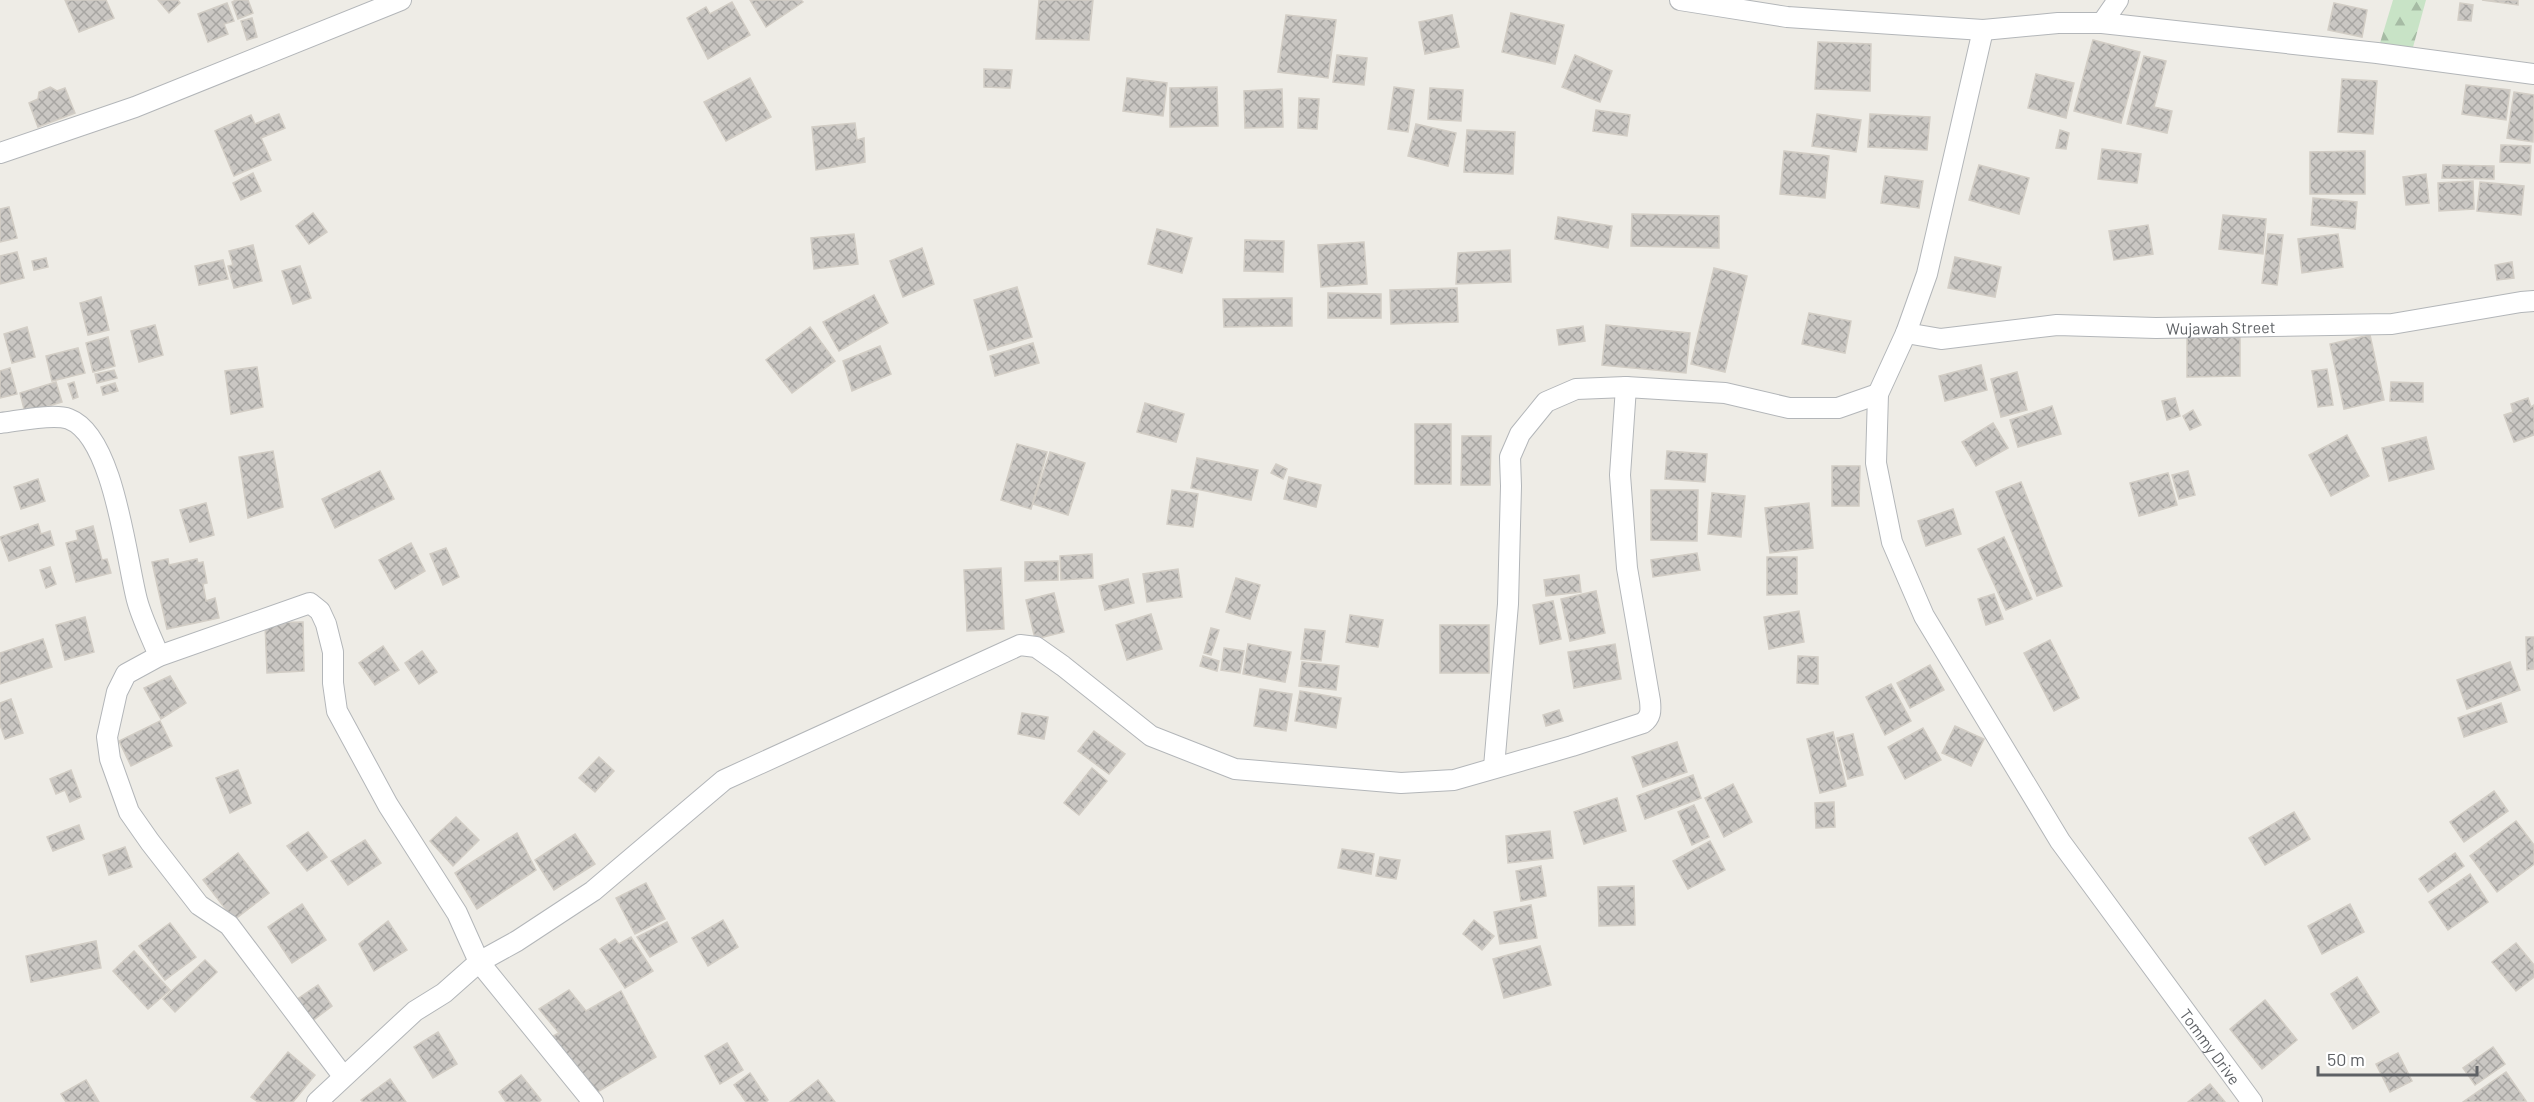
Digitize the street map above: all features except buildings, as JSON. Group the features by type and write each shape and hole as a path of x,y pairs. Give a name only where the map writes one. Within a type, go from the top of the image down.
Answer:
{"street":[{"path":"0,153 135,107 401,0"},
{"path":"1680,0 1787,17 1983,30 2058,23 2102,23 2366,52 2534,74"},
{"path":"2102,23 2118,0"},
{"path":"1494,767 1508,604 1512,486 1510,457 1520,434 1546,402 1576,389 1626,387 1725,393 1789,408 1838,408 1878,394 1906,333 1927,274 1983,30"},
{"name":"Wujawah Street","path":"1906,333 1941,339 2057,325 2156,328 2392,324 2534,301"},
{"path":"317,1102 415,1011 444,993 479,962 517,941 593,891 724,780 1020,645 1036,647 1151,736 1235,770 1401,783 1454,780 1643,723 1651,713 1626,556 1620,475 1626,387"},
{"name":"Tommy Drive","path":"1878,394 1876,463 1892,542 1924,616 2060,841 2252,1102"},
{"path":"0,423 41,418 68,418 81,426 92,441 114,490 138,602 159,656"},
{"path":"343,1076 229,925 199,905 129,812 110,759 107,737 117,692 126,674 159,656 310,603 315,605 326,624 333,652 333,683 338,711 388,805 457,914 479,962 593,1102"}],"green space":[{"path":"2393,0 2426,0 2410,58 2377,53"}]}
